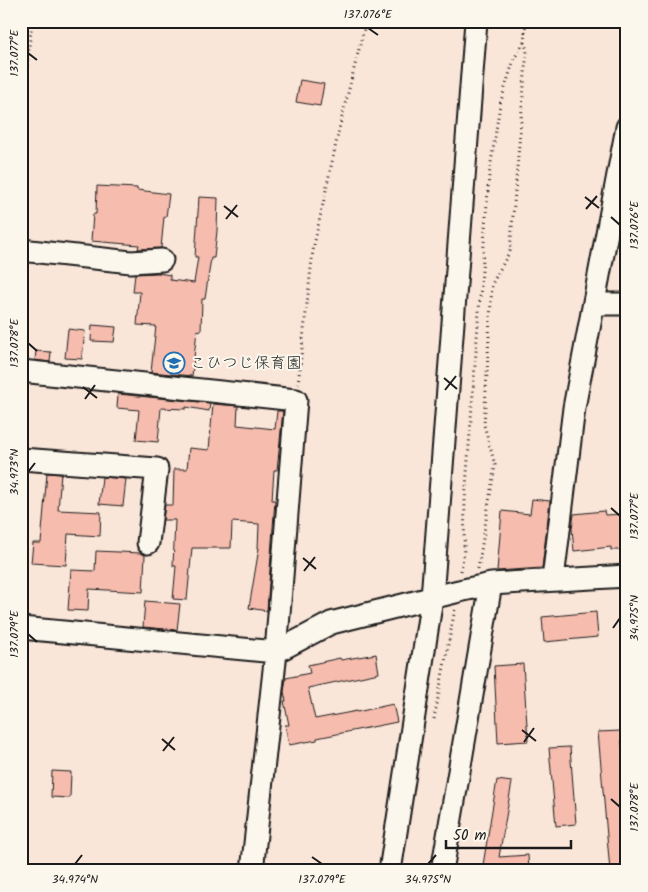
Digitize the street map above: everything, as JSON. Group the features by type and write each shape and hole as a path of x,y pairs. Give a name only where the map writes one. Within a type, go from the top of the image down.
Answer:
{"street":[{"path":"390,871 432,598 476,21"},
{"path":"553,579 574,408 627,127"},
{"path":"21,250 131,262 162,260"},
{"path":"594,304 627,304"},
{"path":"21,371 296,400 276,652 252,871"},
{"path":"21,459 157,469 148,543"},
{"path":"21,628 276,652 332,622 475,587 553,579 627,576"},
{"path":"442,871 475,587"}],"path":[{"path":"21,120 32,21"},
{"path":"296,400 313,250 366,21"},
{"path":"475,587 464,550 465,500 489,176 500,104 514,59 524,42 526,21"},
{"path":"433,727 475,587 495,465 484,425 492,284 510,251 527,50 524,42"}],"building":[{"path":"300,80 324,84 320,106 296,102"},
{"path":"97,186 137,188 137,190 169,194 166,217 164,217 161,248 138,249 139,245 91,241 93,214 96,214"},
{"path":"199,197 218,198 217,231 214,258 211,258 205,299 202,299 201,331 197,330 192,376 151,372 156,326 137,325 140,292 133,292 135,274 158,273 170,275 170,280 194,283 198,257 195,257"},
{"path":"92,325 116,327 114,342 91,341"},
{"path":"68,329 85,331 82,359 65,358"},
{"path":"36,351 51,352 50,362 35,360"},
{"path":"118,394 210,403 209,411 186,407 186,409 161,408 158,442 136,440 139,410 117,408"},
{"path":"213,404 238,406 237,425 275,429 277,411 283,411 277,470 274,470 272,500 275,500 267,611 249,608 259,548 259,524 232,522 231,548 192,548 187,600 173,599 176,566 173,566 175,520 163,520 165,505 173,505 174,469 187,469 189,448 209,450"},
{"path":"47,473 61,474 58,510 101,512 100,536 68,534 66,565 31,563 33,543 41,543"},
{"path":"102,477 126,479 123,506 99,504"},
{"path":"532,499 550,501 542,568 497,571 502,511 530,514"},
{"path":"604,511 605,515 627,514 627,550 611,550 611,547 574,551 572,529 574,514"},
{"path":"96,551 141,553 145,555 143,592 89,589 88,611 68,610 71,570 95,571"},
{"path":"145,601 180,604 177,630 143,627"},
{"path":"596,612 598,637 544,642 542,617"},
{"path":"376,654 379,673 308,688 315,719 393,704 397,722 289,745 285,725 289,725 284,701 286,701 284,692 286,678 310,673 308,665 340,658 341,660"},
{"path":"523,664 528,741 498,743 494,666"},
{"path":"621,731 627,805 627,871 610,871 598,732"},
{"path":"570,747 576,824 556,826 549,748"},
{"path":"52,771 71,772 70,798 51,797"},
{"path":"497,780 512,782 499,857 528,855 529,871 482,871"}],"place":[{"name":"こひつじ保育園","path":"174,363"}]}
